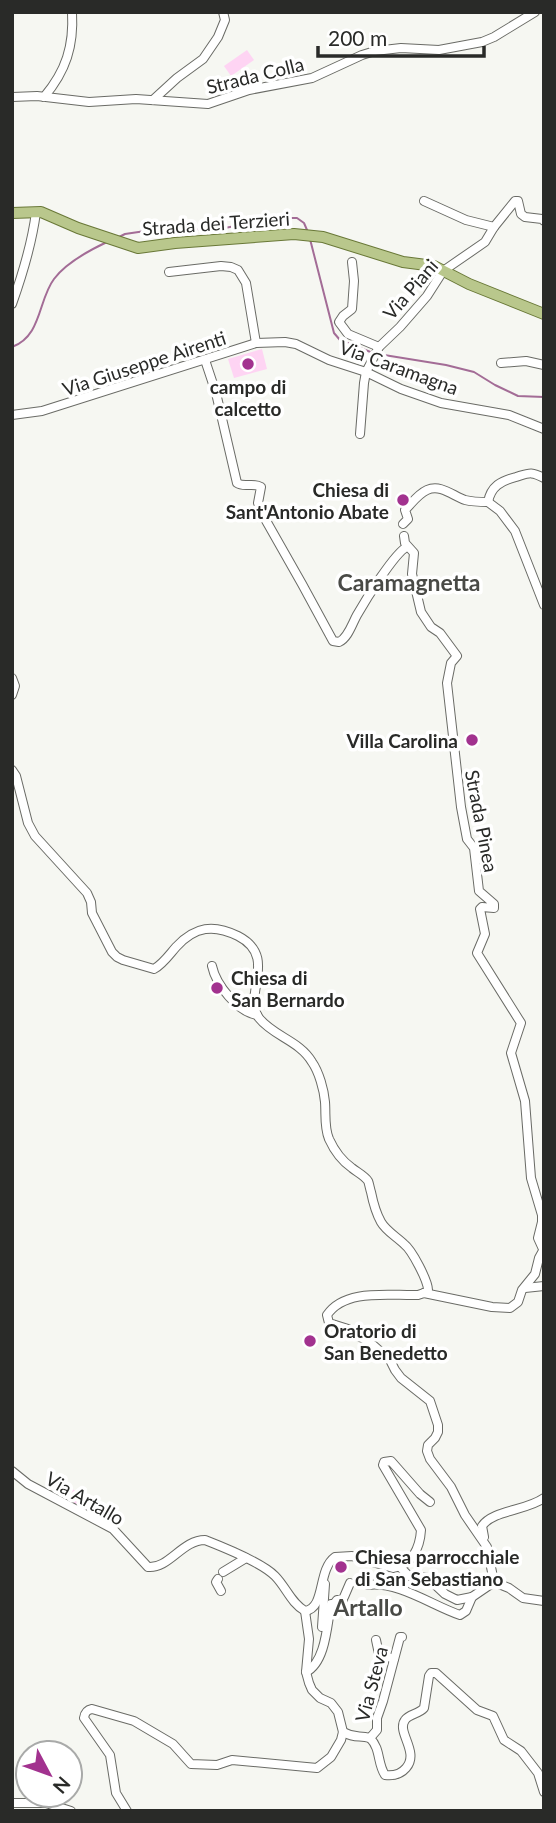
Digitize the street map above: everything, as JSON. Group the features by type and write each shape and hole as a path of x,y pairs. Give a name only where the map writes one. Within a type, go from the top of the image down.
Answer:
{"main road":[{"name":"Strada dei Terzieri","path":"12,213 46,213 78,228 138,248 303,234 317,236 403,261 428,265 544,314"}],"street":[{"path":"44,97 60,76 68,54 72,37 72,12"},
{"path":"153,100 177,78 203,60 218,37 225,20 223,12"},
{"name":"Strada Colla","path":"12,97 89,102 125,99 208,104 248,90 312,78 369,52 401,48 439,50 482,42 535,12"},
{"path":"424,201 466,220 494,227"},
{"name":"Via Piani","path":"366,372 380,346 427,296 443,271 485,242 515,201 518,201 525,217 544,221"},
{"path":"12,304 25,268 36,212"},
{"name":"Via Piani","path":"352,262 352,309 339,322 348,334 380,346"},
{"path":"169,272 221,267 238,270 246,283 256,343"},
{"name":"Via Piani","path":"356,327 355,330 363,337 380,346"},
{"name":"Via Giuseppe Airenti","path":"12,415 42,411 256,343 285,342"},
{"name":"Via Caramagna","path":"285,342 296,344 344,366 366,372 401,389 441,403 509,415 544,429"},
{"path":"205,360 216,393 237,483 257,484 261,487 258,503 260,510 333,640 339,642 345,638 386,571 401,549 407,547 404,529 408,519 405,510 428,490 441,489 462,499 488,502 500,511 515,531 544,605"},
{"path":"501,363 526,361 544,365"},
{"path":"360,434 366,372"},
{"path":"488,502 494,488 504,480 527,473 544,478"},
{"name":"Strada Pinea","path":"407,547 414,553 412,574 421,612 457,656 451,663 447,684 461,807 467,839 474,848 479,891 494,904 494,908 480,909 485,934 477,953 521,1023 511,1053 525,1101 531,1178 542,1215 538,1238 544,1249"},
{"path":"12,678 15,686 12,695"},
{"path":"12,770 16,775 28,822 35,836 87,893 92,912 109,947 117,957 154,969 195,932 206,928 241,937 256,954 259,970 257,1015"},
{"path":"12,804 22,800"},
{"path":"212,966 223,990 248,1012 257,1015 301,1048 313,1063 325,1098 324,1119 330,1142 345,1162 368,1180 382,1223 411,1250 427,1283 428,1290 418,1295 349,1298 332,1308 327,1318 329,1323 355,1332 379,1350 390,1360 401,1378 430,1401 438,1432 428,1445 428,1455 451,1486 465,1515 487,1547"},
{"path":"424,1293 501,1308 514,1306 535,1274 544,1249"},
{"path":"525,1287 544,1286"},
{"path":"127,1811 116,1793 110,1755 84,1718 88,1710 134,1721 173,1744 187,1761 196,1766 217,1765 232,1760 317,1768 331,1757 343,1732 338,1712 331,1703 312,1690 306,1672 309,1639 304,1611 315,1605 328,1562 338,1556 352,1556 393,1568 400,1567 412,1558 421,1530 383,1465 384,1462 391,1461 430,1502"},
{"name":"Via Artallo","path":"12,1471 28,1484 113,1529 148,1567 158,1566 191,1543 198,1540 208,1541 272,1573 304,1611"},
{"path":"494,1582 481,1527 501,1513 530,1506 544,1498"},
{"path":"221,1591 216,1581 220,1575 246,1559"},
{"path":"400,1567 408,1576 428,1578 445,1594 461,1600 472,1597 494,1582"},
{"path":"306,1672 316,1664 320,1651 324,1574"},
{"path":"494,1582 523,1598 544,1601"},
{"path":"320,1651 325,1644 331,1604 343,1598 350,1583"},
{"path":"368,1585 379,1584 429,1600 458,1615 466,1611 472,1597"},
{"name":"Via Steva","path":"370,1738 377,1730 377,1718 401,1637"},
{"path":"376,1640 379,1654 393,1661"},
{"path":"343,1732 358,1738 370,1738 379,1749 381,1769 385,1775 396,1775 405,1770 410,1760 410,1751 403,1723 424,1708 429,1676 436,1673 477,1710 492,1716 504,1740 521,1751 538,1773 544,1792"},
{"path":"12,1803 46,1803 71,1811"}],"shaded area":[{"path":"247,50 254,60 231,76 224,66"},
{"name":"campo di calcetto","path":"262,349 267,369 234,378 228,359"},
{"path":"64,1485 96,1501 90,1512 57,1495"}],"waterway":[{"path":"119,237 152,230 220,229 275,218 297,218 304,223 307,230"},
{"path":"310,239 334,333 340,340 373,353"},
{"path":"12,347 29,335 49,288 59,273 78,258 107,242"},
{"path":"378,354 474,372 518,396 544,397"}],"place":[{"name":"campo di calcetto","path":"248,364"},
{"name":"Chiesa di Sant'Antonio Abate","path":"403,500"},
{"name":"Villa Carolina","path":"472,740"},
{"name":"Chiesa di San Bernardo","path":"217,988"},
{"name":"Oratorio di San Benedetto","path":"310,1341"},
{"name":"Chiesa parrocchiale di San Sebastiano","path":"341,1567"}],"district":[{"name":"Caramagnetta","path":"409,582"},
{"name":"Artallo","path":"368,1607"}]}
